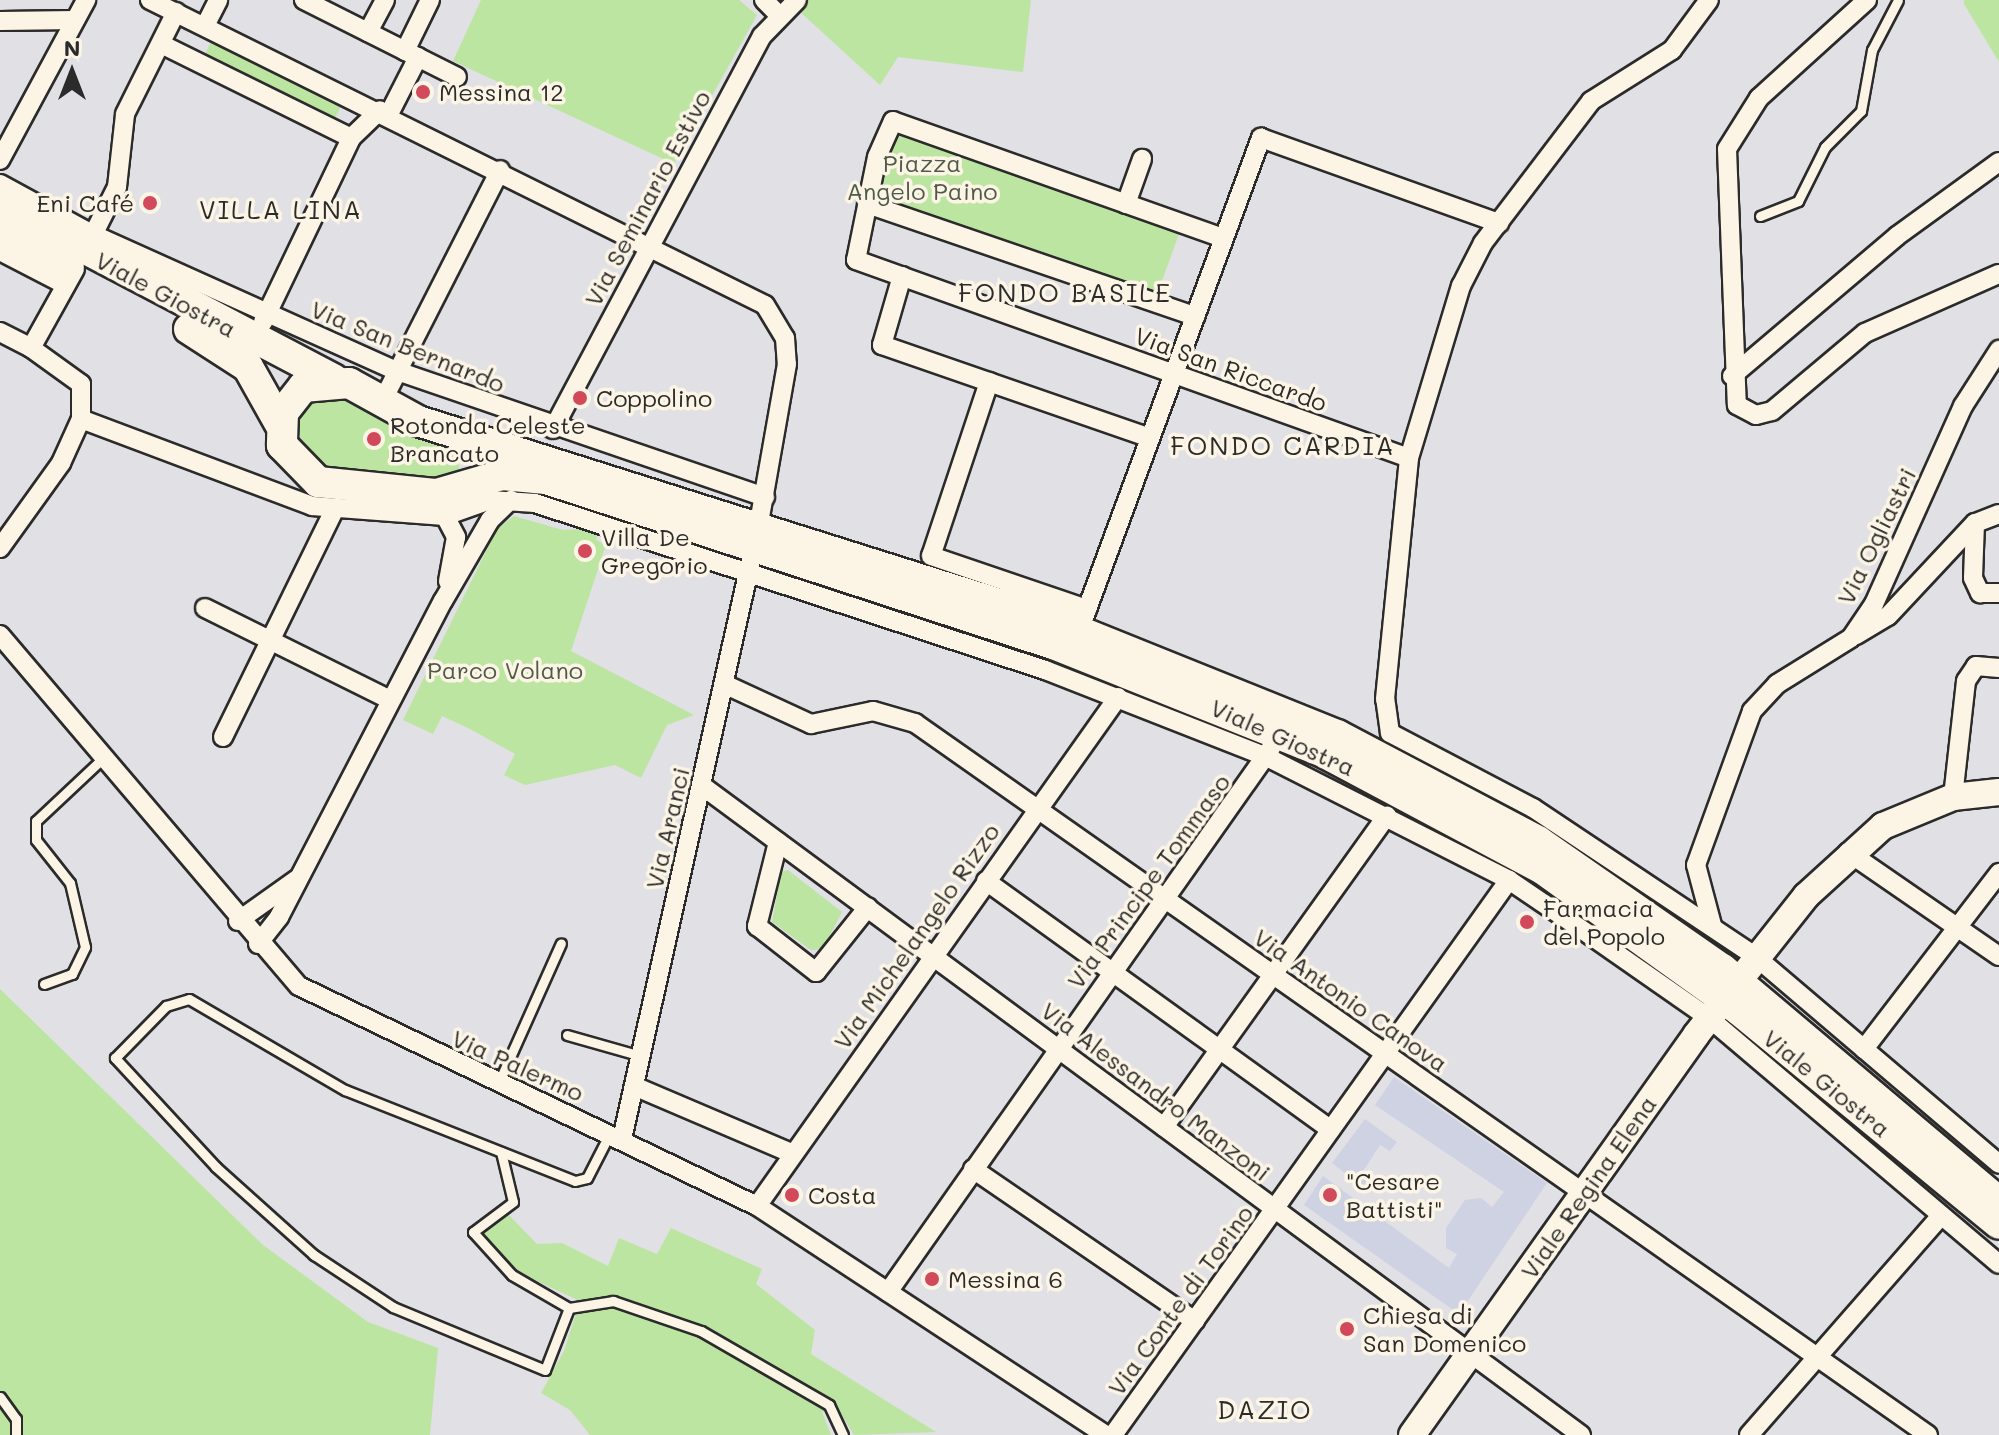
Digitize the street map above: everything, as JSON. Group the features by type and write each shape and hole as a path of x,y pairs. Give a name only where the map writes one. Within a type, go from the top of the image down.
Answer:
{"main road":[{"name":"Viale Giostra","path":"0,204 80,260 239,359 280,424 288,457 318,482 379,500 530,476 1053,644 1527,859 1731,989 1999,1224"},
{"name":"Viale Giostra","path":"0,229 80,260 383,400 418,421 464,433 754,548 1083,620 1232,688 1384,745 1556,852 1999,1202"},
{"path":"280,424 295,394 334,379"},
{"path":"459,488 475,462 464,433"},
{"name":"Viale Regina Elena","path":"1412,1435 1582,1192 1731,989 1848,852 1896,819 1953,797 1999,792"}],"street":[{"path":"0,160 86,0"},
{"name":"Via Aranci","path":"150,0 752,295 781,327 786,381 765,497 641,1056 616,1136"},
{"path":"205,26 218,0"},
{"path":"304,0 326,5 368,32 457,77"},
{"path":"368,32 385,0"},
{"path":"263,345 263,310 351,138 384,112 412,54 430,0"},
{"path":"764,0 779,15"},
{"name":"Via Seminario Estivo","path":"553,429 649,244 779,15 797,0"},
{"path":"1709,0 1672,50 1591,101 1499,223 1461,286 1409,458 1385,699 1384,745 1533,808 1713,928 1731,989"},
{"path":"1867,0 1759,98 1731,137 1723,173 1732,376 1741,411 1765,414 1865,333 1999,274"},
{"path":"31,348 117,187 125,114 176,12"},
{"path":"0,21 75,20"},
{"path":"161,44 351,138"},
{"path":"1195,316 867,204 893,121 1223,238"},
{"path":"989,382 931,556 1083,620 1261,138 1499,223"},
{"path":"1126,204 1142,159"},
{"path":"1732,376 1897,236 1999,162"},
{"path":"383,400 500,170"},
{"path":"0,184 80,260"},
{"name":"Via San Riccardo","path":"867,204 856,260 1409,458"},
{"name":"Viale Giostra","path":"0,251 80,260"},
{"name":"Via San Bernardo","path":"80,260 263,310 397,371 553,429 765,497"},
{"path":"902,276 882,345 1150,438"},
{"path":"0,332 31,348 81,384 81,419 61,463 0,548"},
{"name":"Via Ogliastri","path":"1713,928 1696,865 1752,711 1777,684 1851,638 1874,604 1981,374 1999,350"},
{"path":"1981,374 1999,381"},
{"path":"81,419 299,503 342,508 379,500 445,516 511,500"},
{"path":"318,482 342,508"},
{"path":"258,944 300,878 443,601 490,520 511,500"},
{"name":"Viale Giostra","path":"511,500 754,548 1118,697 1273,745 1387,816 1509,880 1731,989 1864,1049 1996,1157"},
{"path":"223,737 342,508"},
{"path":"1851,638 1888,616 1975,523 1999,514"},
{"path":"443,601 457,548 445,516"},
{"path":"1975,523 1975,586 1980,593 1999,593"},
{"path":"205,608 390,700"},
{"name":"Via Palermo","path":"0,635 238,921 312,995 498,1084 616,1136 757,1206 1105,1435"},
{"path":"1953,797 1966,681 1976,666 1999,668"},
{"name":"Via Antonio Canova","path":"724,684 821,726 873,711 900,716 1036,808 1928,1435"},
{"name":"Via Michelangelo Rizzo","path":"757,1206 791,1153 1118,697"},
{"name":"Via Principe Tommaso","path":"888,1292 1058,1046 1273,745"},
{"name":"Via Alessandro Manzoni","path":"701,785 1581,1435"},
{"path":"1164,1127 1387,816"},
{"path":"778,842 757,926 816,972 868,907"},
{"path":"1848,852 1999,956"},
{"path":"1864,1049 1999,873"},
{"path":"238,921 300,878"},
{"name":"Via Conte di Torino","path":"1113,1435 1509,880"},
{"path":"986,881 1331,1130"},
{"name":"Viale Giostra","path":"1731,989 1941,1216 1999,1264"},
{"path":"634,1086 791,1153"},
{"path":"973,1169 1195,1321"},
{"path":"1749,1435 1941,1216"}],"lane":[{"path":"1760,216 1798,201 1825,147 1861,111 1872,50 1898,0"},
{"path":"44,984 72,974 85,947 70,883 36,840 36,821 103,758"},
{"path":"498,1084 561,943"},
{"path":"569,1308 545,1370 393,1307 268,1215 115,1058 166,1006 189,999 345,1090 579,1182 616,1136"},
{"path":"567,1035 641,1056"},
{"path":"501,1152 513,1202 476,1228 475,1237 523,1283 569,1308 613,1301 701,1331 829,1405 843,1435"},
{"path":"0,1397 16,1419 16,1435"}],"shaded area":[{"name":"\"Cesare Battisti\"","path":"1394,1077 1547,1183 1459,1314 1304,1205 1323,1176 1449,1268 1457,1254 1446,1248 1446,1228 1465,1200 1481,1198 1492,1207 1504,1192 1375,1105"},
{"path":"1365,1119 1397,1142 1390,1151 1380,1145 1362,1173 1371,1181 1365,1189 1332,1163"}],"green space":[{"path":"481,0 739,0 757,15 674,164 453,61"},
{"path":"787,0 1031,0 1023,72 898,57 880,85"},
{"path":"1964,0 1999,0 1999,62 1964,4"},
{"path":"214,35 345,96 334,122 202,60"},
{"name":"Piazza Angelo Paino","path":"898,129 1180,232 1154,303 872,200"},
{"path":"321,393 356,400 390,426 458,448 459,469 444,482 319,467 295,437 299,411"},
{"name":"Parco Volano","path":"514,516 563,530 598,528 596,540 606,545 571,651 694,715 667,725 641,778 615,765 525,785 504,775 515,754 472,730 442,716 433,734 403,720 497,529"},
{"path":"788,870 842,912 823,949 811,950 772,922 781,872"},
{"path":"0,989 263,1245 368,1322 438,1348 430,1435 0,1435"},
{"path":"508,1214 537,1244 562,1243 608,1266 619,1238 657,1254 671,1228 762,1269 756,1284 815,1330 811,1354 936,1432 854,1435 839,1410 822,1412 831,1435 590,1435 570,1410 541,1393 564,1351 580,1301 513,1270 479,1233"}],"place":[{"name":"Messina 12","path":"423,92"},
{"name":"Eni Café","path":"150,203"},
{"name":"Coppolino","path":"580,398"},
{"name":"Rotonda Celeste Brancato","path":"374,439"},
{"name":"Villa De Gregorio","path":"585,551"},
{"name":"Farmacia del Popolo","path":"1527,922"},
{"name":"Costa","path":"792,1195"},
{"name":"\"Cesare Battisti\"","path":"1330,1195"},
{"name":"Messina 6","path":"932,1279"},
{"name":"Chiesa di San Domenico","path":"1347,1329"}],"district":[{"name":"VILLA LINA","path":"281,210"},
{"name":"FONDO BASILE","path":"1065,293"},
{"name":"FONDO CARDIA","path":"1283,446"},
{"name":"DAZIO","path":"1265,1410"}]}
